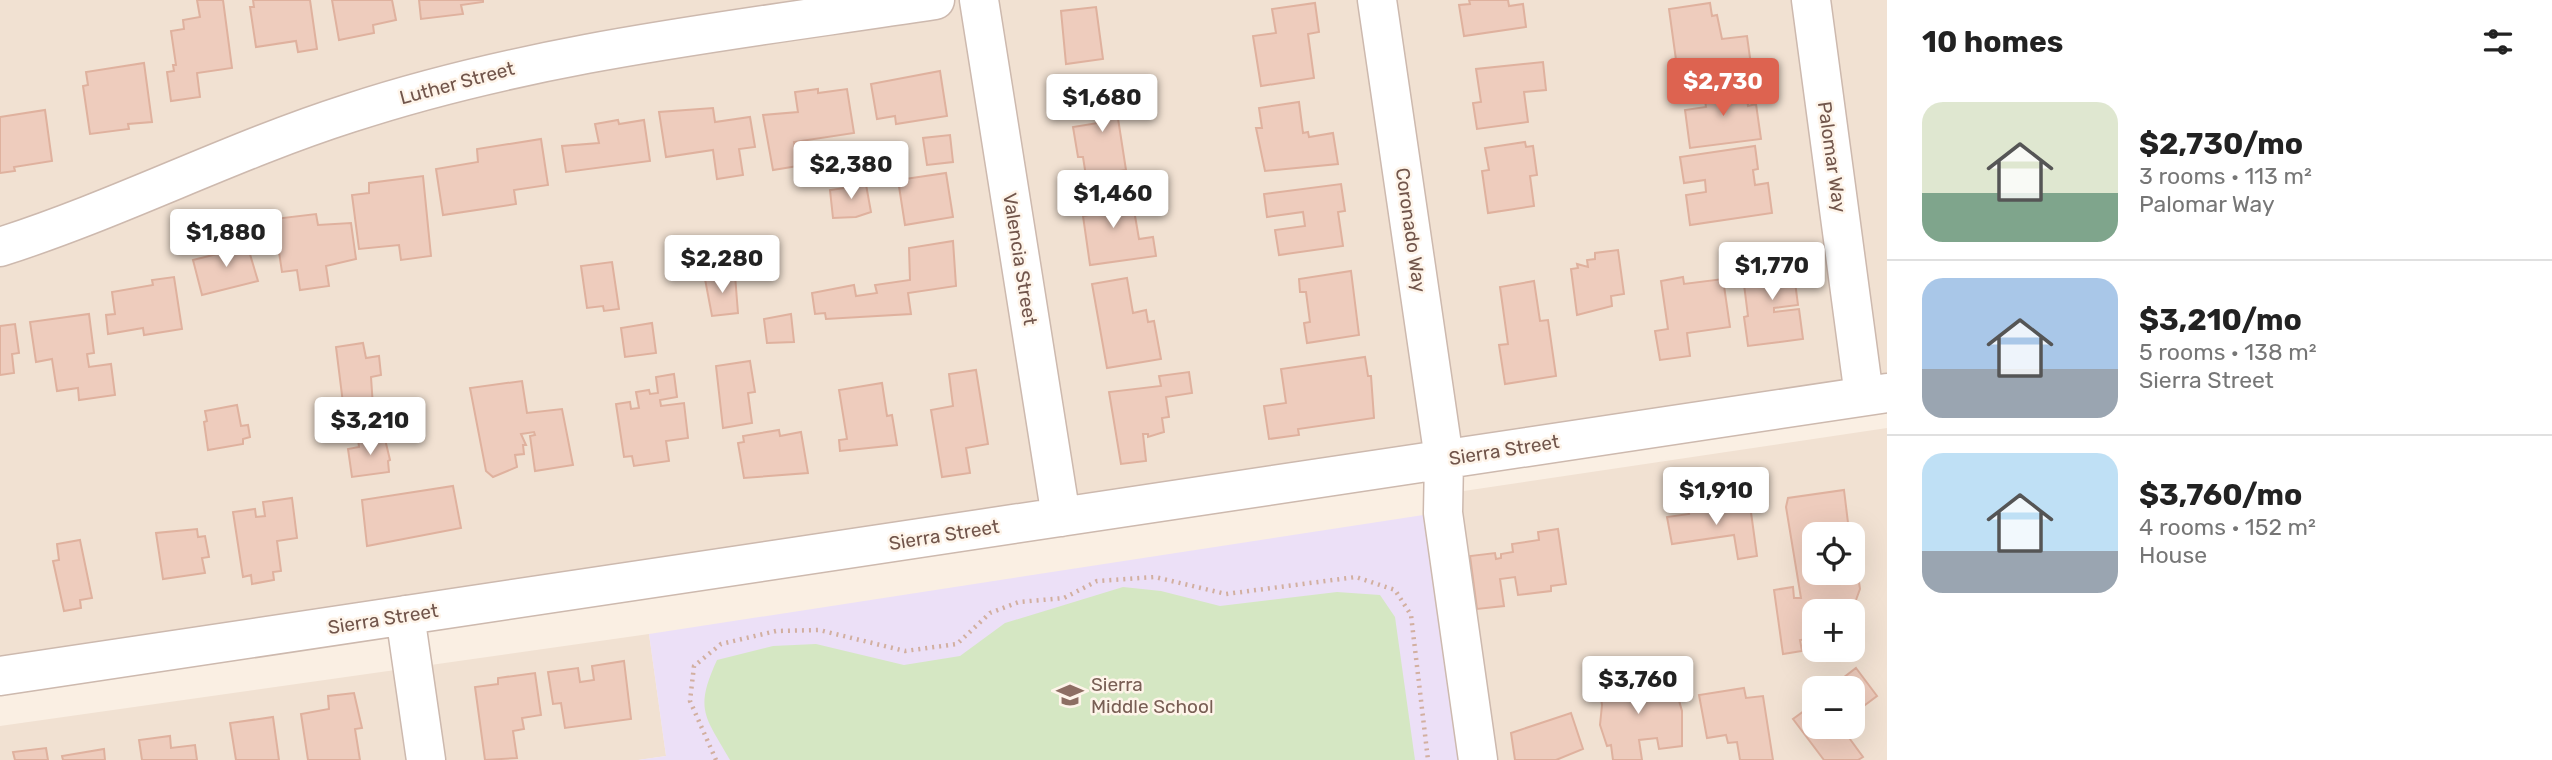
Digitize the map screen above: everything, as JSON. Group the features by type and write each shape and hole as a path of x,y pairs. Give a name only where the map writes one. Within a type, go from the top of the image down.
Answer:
{"street":[{"name":"Luther Street","path":"0,247 93,215 188,172 349,113 449,83 554,58 935,0"},
{"name":"Valencia Street","path":"979,0 1061,517"},
{"name":"Coronado Way","path":"1377,0 1444,459 1443,513 1478,760"},
{"name":"Palomar Way","path":"1811,0 1875,394"},
{"name":"Sierra Street","path":"0,676 1875,394"},
{"path":"405,615 426,760"}],"path":[{"path":"716,760 690,701 694,666 721,643 776,631 819,630 905,651 957,644 990,613 1018,602 1064,598 1097,581 1154,578 1226,594 1356,577 1395,590 1411,615 1429,760"}],"shaded area":[{"path":"0,0 1887,0 1887,382 0,663"},
{"path":"1887,428 1887,760 1492,760 1457,492"},
{"name":"Sierra Middle School","path":"1456,510 1492,760 638,760 666,756 649,634"},
{"path":"649,634 666,756 638,760 0,760 0,726"}],"green space":[{"name":"Sierra Middle School","path":"1123,587 1161,591 1220,606 1337,592 1380,595 1395,617 1415,760 730,760 709,722 704,702 717,660 773,646 816,644 904,665 960,656 1005,623"}],"building":[{"path":"197,0 223,0 232,68 197,73 200,97 171,101 167,72 174,71 173,65 176,65 171,31 184,29 183,20 200,17"},
{"path":"253,0 310,0 317,49 298,52 296,41 256,47 250,7 254,7"},
{"path":"332,0 392,0 396,20 373,25 374,33 339,40"},
{"path":"419,0 483,2 461,5 463,14 421,19"},
{"path":"1469,0 1508,0 1509,6 1523,4 1526,27 1464,36 1459,5 1470,4"},
{"path":"1315,3 1319,32 1308,34 1314,78 1261,86 1253,36 1276,33 1272,9"},
{"path":"1710,3 1712,16 1717,15 1722,39 1747,36 1751,65 1722,70 1722,63 1711,65 1710,62 1677,67 1669,9"},
{"path":"1096,7 1103,59 1066,64 1061,11"},
{"path":"1543,62 1546,90 1524,92 1528,122 1477,129 1473,103 1481,102 1476,69"},
{"path":"144,63 152,122 128,124 129,129 90,134 83,86 88,85 86,72"},
{"path":"940,71 947,116 896,124 895,116 877,119 871,84"},
{"path":"1741,82 1744,100 1747,99 1748,106 1756,104 1761,139 1690,148 1685,110 1706,107 1703,87"},
{"path":"1119,83 1123,111 1117,112 1126,170 1086,176 1083,157 1078,157 1073,127 1098,123 1091,87"},
{"path":"818,89 818,93 847,89 854,133 794,142 798,166 773,170 763,115 798,112 795,92"},
{"path":"1299,102 1303,133 1308,132 1309,137 1333,133 1338,164 1265,171 1256,128 1262,128 1259,108"},
{"path":"713,108 715,122 750,117 755,147 739,149 743,175 717,179 713,150 666,157 659,112"},
{"path":"45,110 52,161 14,167 15,171 0,173 0,117"},
{"path":"618,120 619,124 644,120 650,161 566,172 562,146 599,143 595,124"},
{"path":"950,135 953,162 927,165 923,138"},
{"path":"541,139 548,185 514,190 516,204 443,215 436,169 478,162 477,149"},
{"path":"1525,142 1526,147 1533,146 1537,175 1530,176 1534,206 1488,213 1482,171 1489,170 1485,148"},
{"path":"1755,146 1758,169 1753,170 1755,185 1768,183 1772,213 1690,225 1686,195 1706,192 1705,180 1684,183 1680,157"},
{"path":"946,173 953,217 905,225 898,180"},
{"path":"423,176 431,256 401,260 399,245 359,249 352,195 369,193 369,183"},
{"path":"865,179 871,212 856,217 833,218 830,190 852,187 852,181"},
{"path":"1341,184 1345,211 1338,212 1343,246 1279,255 1275,230 1305,226 1303,212 1267,217 1264,194"},
{"path":"1116,186 1120,212 1134,210 1139,239 1153,237 1156,256 1090,265 1083,216 1089,215 1085,191"},
{"path":"316,214 318,225 351,223 356,259 326,266 329,286 300,290 297,270 282,272 274,219"},
{"path":"246,241 258,281 202,295 193,260 221,253 219,247"},
{"path":"953,241 956,286 908,293 911,314 826,319 825,313 815,314 812,293 854,285 856,296 877,293 875,285 910,280 909,248"},
{"path":"1618,250 1624,294 1611,296 1612,306 1577,315 1571,269 1578,268 1577,264 1588,267 1587,260 1595,259 1595,253"},
{"path":"1791,251 1798,305 1774,308 1774,312 1799,309 1803,339 1748,346 1744,317 1748,316 1742,269 1769,266 1768,254"},
{"path":"612,262 619,309 604,311 603,306 587,308 581,266"},
{"path":"1351,271 1359,335 1307,343 1304,323 1310,322 1306,292 1300,292 1299,279"},
{"path":"735,275 738,313 712,316 705,279"},
{"path":"174,277 182,329 144,335 143,328 108,334 106,315 115,314 112,292 153,285 152,280"},
{"path":"1683,277 1684,284 1723,279 1730,327 1687,333 1690,356 1660,360 1655,331 1668,329 1661,281"},
{"path":"1127,278 1133,313 1146,310 1148,322 1154,321 1161,359 1107,368 1092,284"},
{"path":"1534,281 1540,321 1548,320 1556,376 1505,384 1499,345 1508,344 1500,287"},
{"path":"89,314 94,353 87,354 89,367 111,364 115,395 79,400 78,388 57,391 52,359 36,362 30,322"},
{"path":"791,314 794,342 767,343 764,319"},
{"path":"652,323 656,353 625,357 621,328"},
{"path":"15,324 19,353 12,354 14,373 0,375 0,326"},
{"path":"363,343 366,358 379,356 381,375 371,377 373,407 344,411 336,347"},
{"path":"1365,357 1368,376 1371,376 1374,418 1298,429 1299,435 1269,439 1264,406 1286,403 1281,369"},
{"path":"750,361 755,392 748,393 752,423 723,428 716,366"},
{"path":"976,370 988,444 966,448 970,473 942,477 931,410 953,406 949,374"},
{"path":"1189,372 1192,393 1166,397 1169,417 1162,418 1164,432 1148,437 1148,434 1143,434 1146,461 1121,464 1109,392 1161,386 1159,376"},
{"path":"674,374 677,397 660,400 661,406 684,403 688,438 666,441 669,461 634,466 632,456 624,457 616,404 630,402 631,409 639,408 636,392 649,390 650,394 658,393 656,377"},
{"path":"522,381 527,413 562,409 573,465 535,471 530,436 535,435 534,432 521,434 526,445 523,445 524,454 515,455 517,467 493,477 486,471 470,388"},
{"path":"882,383 887,416 892,415 897,445 840,451 839,440 847,439 839,390"},
{"path":"237,405 241,426 248,425 250,437 243,439 243,444 208,450 205,411"},
{"path":"779,430 780,436 801,432 808,473 744,478 738,443 744,442 743,436"},
{"path":"384,435 390,460 389,472 352,477 348,449 359,447 358,439"},
{"path":"453,486 461,528 367,546 362,500"},
{"path":"1844,490 1848,522 1802,522 1802,585 1859,585 1860,589 1856,599 1802,599 1802,651 1783,654 1774,590 1793,587 1794,598 1801,598 1786,507 1788,498"},
{"path":"292,498 297,538 277,541 281,571 273,572 274,580 252,584 251,575 243,577 233,512 255,509 256,517 265,516 263,502"},
{"path":"1750,505 1757,556 1738,559 1734,535 1672,544 1667,517 1689,514 1688,510"},
{"path":"197,529 198,537 205,536 209,557 202,558 205,573 163,579 156,533"},
{"path":"1558,529 1566,584 1551,586 1551,591 1518,595 1515,577 1500,579 1504,606 1477,609 1470,556 1495,553 1496,559 1501,558 1501,554 1513,552 1512,544 1539,540 1538,532"},
{"path":"80,540 92,598 80,600 81,608 64,611 53,561 59,560 57,544"},
{"path":"624,661 631,719 565,728 561,703 553,704 548,672 578,668 580,682 594,680 592,666"},
{"path":"1856,668 1862,676 1846,676"},
{"path":"1637,671 1640,693 1675,687 1682,711 1682,746 1659,749 1657,738 1639,740 1642,760 1613,760 1611,745 1607,746 1600,725 1602,705 1598,678"},
{"path":"535,673 541,715 522,718 524,729 513,731 517,758 485,760 475,687 498,684 498,678"},
{"path":"1865,680 1877,696 1865,705"},
{"path":"1744,688 1746,698 1763,696 1773,760 1740,760 1737,742 1728,743 1726,735 1707,738 1699,695"},
{"path":"354,693 362,728 355,729 360,760 308,760 301,714 329,709 328,696"},
{"path":"1802,712 1802,731 1793,719"},
{"path":"1571,713 1583,749 1556,760 1515,760 1511,733"},
{"path":"273,717 279,760 236,760 230,723"},
{"path":"170,736 171,748 195,745 197,760 142,760 139,740"},
{"path":"1808,739 1850,739 1863,757 1858,760 1824,760"},
{"path":"46,748 48,760 15,760 13,752"},
{"path":"104,749 105,760 63,760 62,756"}],"place":[{"name":"Sierra Middle School","path":"1070,695"}]}
